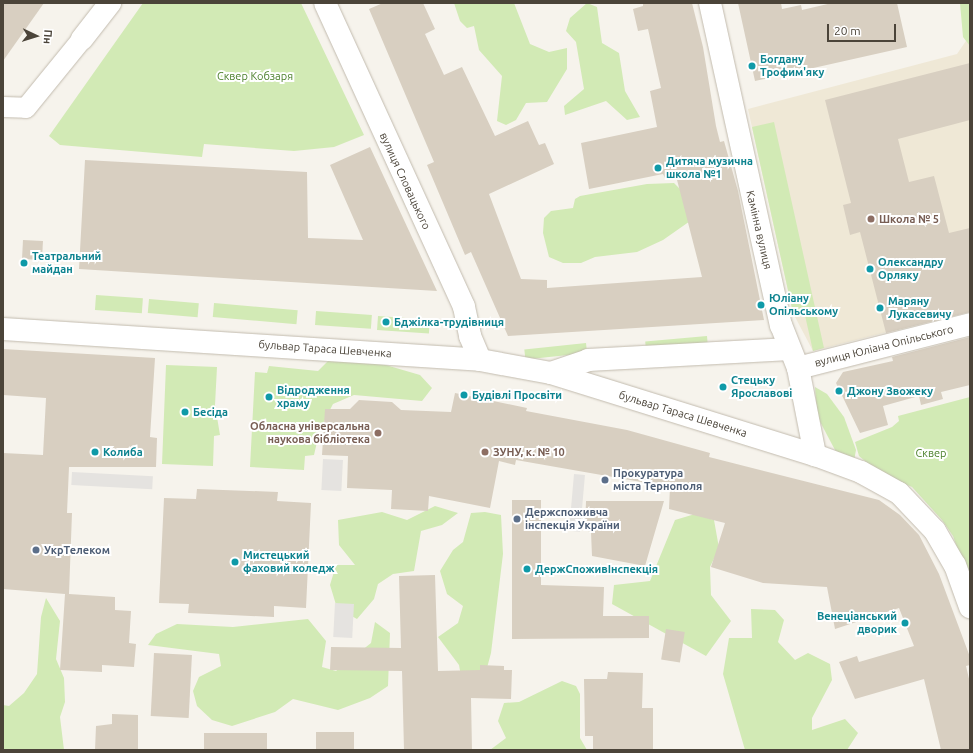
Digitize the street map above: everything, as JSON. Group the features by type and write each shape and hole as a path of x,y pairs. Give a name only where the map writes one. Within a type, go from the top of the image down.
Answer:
{"street":[{"path":"3,107 26,108 110,3"},
{"name":"вулиця Словацького","path":"325,3 464,307 470,336 480,360"},
{"name":"Камінна вулиця","path":"710,3 732,113 781,325 794,358 815,455"},
{"name":"вулиця Юліана Опільського","path":"794,358 970,324"},
{"name":"бульвар Тараса Шевченка","path":"3,329 480,360 551,373 815,455 861,472 899,493 935,531 955,565 970,607"},
{"name":"бульвар Тараса Шевченка","path":"551,373 588,360 794,358"}],"shaded area":[{"name":"Школа № 5","path":"970,35 970,311 813,351 793,313 748,109 957,54"},
{"path":"323,459 343,460 341,491 321,490"},
{"path":"72,472 153,476 152,489 71,485"},
{"path":"574,474 585,475 580,532 569,531"},
{"path":"335,603 354,604 352,638 333,637"}],"green space":[{"name":"Сквер Кобзаря","path":"143,3 301,3 364,135 334,147 294,151 204,144 202,157 60,145 49,136"},
{"path":"454,3 514,3 530,44 549,52 567,48 567,69 547,102 526,103 516,120 506,125 497,121 502,76 479,50 474,26 467,28 460,21"},
{"path":"587,3 597,7 602,43 619,53 625,91 640,117 627,120 606,101 565,115 564,106 584,89 576,42 566,31 570,18"},
{"path":"960,3 970,3 970,46 963,37"},
{"path":"774,122 824,348 813,351 804,311 793,313 752,127"},
{"path":"674,183 685,194 693,219 663,240 637,252 595,257 581,263 563,263 549,257 543,233 544,218 551,211 573,208 575,199 580,196 647,184"},
{"path":"96,295 143,298 142,313 95,310"},
{"path":"149,299 199,303 198,317 148,313"},
{"path":"214,303 298,310 296,324 213,317"},
{"path":"316,311 372,315 371,329 315,325"},
{"path":"378,316 430,320 429,334 377,330"},
{"path":"707,336 708,347 646,352 645,341"},
{"path":"586,343 587,353 525,359 524,349"},
{"path":"348,354 420,375 432,388 422,401 354,395 333,404 320,429 314,455 305,456 304,470 250,467 255,372 267,373 269,366 318,371 331,358"},
{"path":"166,365 217,367 215,405 220,435 214,436 213,466 162,464"},
{"path":"815,387 827,394 844,417 856,450 854,461 844,461 835,450 817,416"},
{"name":"Сквер","path":"970,397 970,585 953,536 942,520 912,487 878,472 859,456 855,442 892,427 899,421 898,416"},
{"path":"435,506 458,513 442,525 421,531 414,571 393,574 378,584 374,599 357,619 337,608 330,585 336,565 355,565 339,545 338,520 382,512 407,520"},
{"path":"485,512 501,515 503,554 491,653 480,694 464,693 459,665 438,637 458,623 463,606 447,594 440,571 453,550 463,542 471,513"},
{"path":"695,514 714,520 719,548 710,567 711,595 731,621 706,656 612,604 614,585 650,581 675,520"},
{"path":"46,598 60,621 56,659 64,678 65,702 60,717 64,750 3,750 3,705 9,706 24,693 37,674 41,617"},
{"path":"751,609 775,610 784,620 778,642 795,660 808,653 830,664 832,680 812,718 812,730 845,719 858,733 847,750 745,750 723,674 729,638 752,638"},
{"path":"308,619 326,641 322,667 336,671 371,643 375,622 390,633 388,686 370,698 338,710 293,699 275,712 232,726 212,720 197,706 193,691 199,677 221,666 219,654 148,645 156,634 177,624 233,627"},
{"path":"562,681 576,686 580,694 580,738 587,750 490,750 506,738 498,721 504,703 519,702"}],"building":[{"path":"3,3 44,3 3,61"},
{"path":"383,3 423,3 435,29 425,34 444,75 462,67 495,136 528,121 539,145 545,143 554,164 489,194 521,279 547,280 547,288 702,277 676,176 665,178 663,174 589,189 581,143 657,127 650,91 661,88 648,29 638,31 633,9 643,6 643,3 692,3 703,47 716,126 720,142 724,141 738,191 764,320 508,336 471,252 465,255 427,165 434,162 369,9"},
{"path":"738,3 781,3 782,9 801,5 802,10 832,3 897,3 907,47 755,81"},
{"path":"970,63 970,120 898,139 909,182 934,176 949,233 970,228 970,312 886,333 860,232 850,235 843,205 851,203 825,100"},
{"path":"370,147 437,291 79,269 85,160 307,172 308,238 363,240 330,165"},
{"path":"23,240 43,241 42,260 22,259"},
{"path":"970,337 970,385 941,392 943,399 921,405 919,396 883,406 888,425 860,433 836,383 843,372 893,361 892,357"},
{"path":"3,349 155,358 150,437 157,438 156,467 69,467 67,513 72,513 69,594 115,597 115,610 131,611 129,643 136,644 134,667 102,665 102,672 60,670 65,594 3,589 3,453 43,455 46,398 3,395"},
{"path":"455,393 527,408 526,411 627,430 710,453 709,457 879,500 900,515 919,535 939,574 970,657 970,665 966,666 970,683 970,750 941,750 924,679 855,699 839,662 857,656 859,662 914,646 899,608 835,629 827,587 763,583 711,567 725,523 669,509 670,487 516,460 515,465 499,461 490,508 429,496 428,511 391,509 392,490 347,488 348,456 322,455 325,409 350,409 359,400 392,402 401,410 451,412"},
{"name":"Мистецький фаховий коледж","path":"197,489 278,492 277,501 311,503 306,608 274,606 274,617 188,613 189,604 159,603 164,498 196,499"},
{"path":"512,500 541,500 541,585 604,587 603,616 649,616 649,638 512,639"},
{"path":"586,501 664,501 645,566 592,556 591,532 585,530"},
{"path":"435,575 438,671 480,670 480,665 504,666 504,670 512,670 511,699 471,698 472,750 404,750 402,671 330,670 331,647 401,648 399,576"},
{"path":"666,629 685,632 680,663 661,660"},
{"path":"154,653 192,655 189,718 151,716"},
{"path":"608,672 643,673 642,708 653,708 653,750 593,750 593,736 585,736 584,679 607,679"},
{"path":"112,714 138,715 138,750 95,750 96,726 112,724"},
{"path":"316,732 354,732 354,750 316,750"},
{"path":"204,733 267,733 267,750 204,750"}],"place":[{"name":"Богдану Трофим'яку","path":"752,66"},
{"name":"Дитяча музична школа №1","path":"658,168"},
{"name":"Школа № 5","path":"871,219"},
{"name":"Театральний майдан","path":"24,263"},
{"name":"Олександру Орляку","path":"870,269"},
{"name":"Юліану Опільському","path":"761,305"},
{"name":"Маряну Лукасевичу","path":"880,308"},
{"name":"Бджілка-трудівниця","path":"386,322"},
{"name":"Стецьку Ярославові","path":"723,387"},
{"name":"Джону Звожеку","path":"839,391"},
{"name":"Будівлі Просвіти","path":"464,395"},
{"name":"Відродження храму","path":"269,397"},
{"name":"Бесіда","path":"185,412"},
{"name":"Обласна універсальна наукова бібліотека","path":"378,433"},
{"name":"Колиба","path":"95,452"},
{"name":"ЗУНУ, к. № 10","path":"485,452"},
{"name":"Прокуратура міста Тернополя","path":"605,480"},
{"name":"Держспоживча інспекція України","path":"517,519"},
{"name":"УкрТелеком","path":"36,550"},
{"name":"Мистецький фаховий коледж","path":"235,562"},
{"name":"ДержСпоживІнспекція","path":"527,569"},
{"name":"Венеціанський дворик","path":"905,623"}]}
